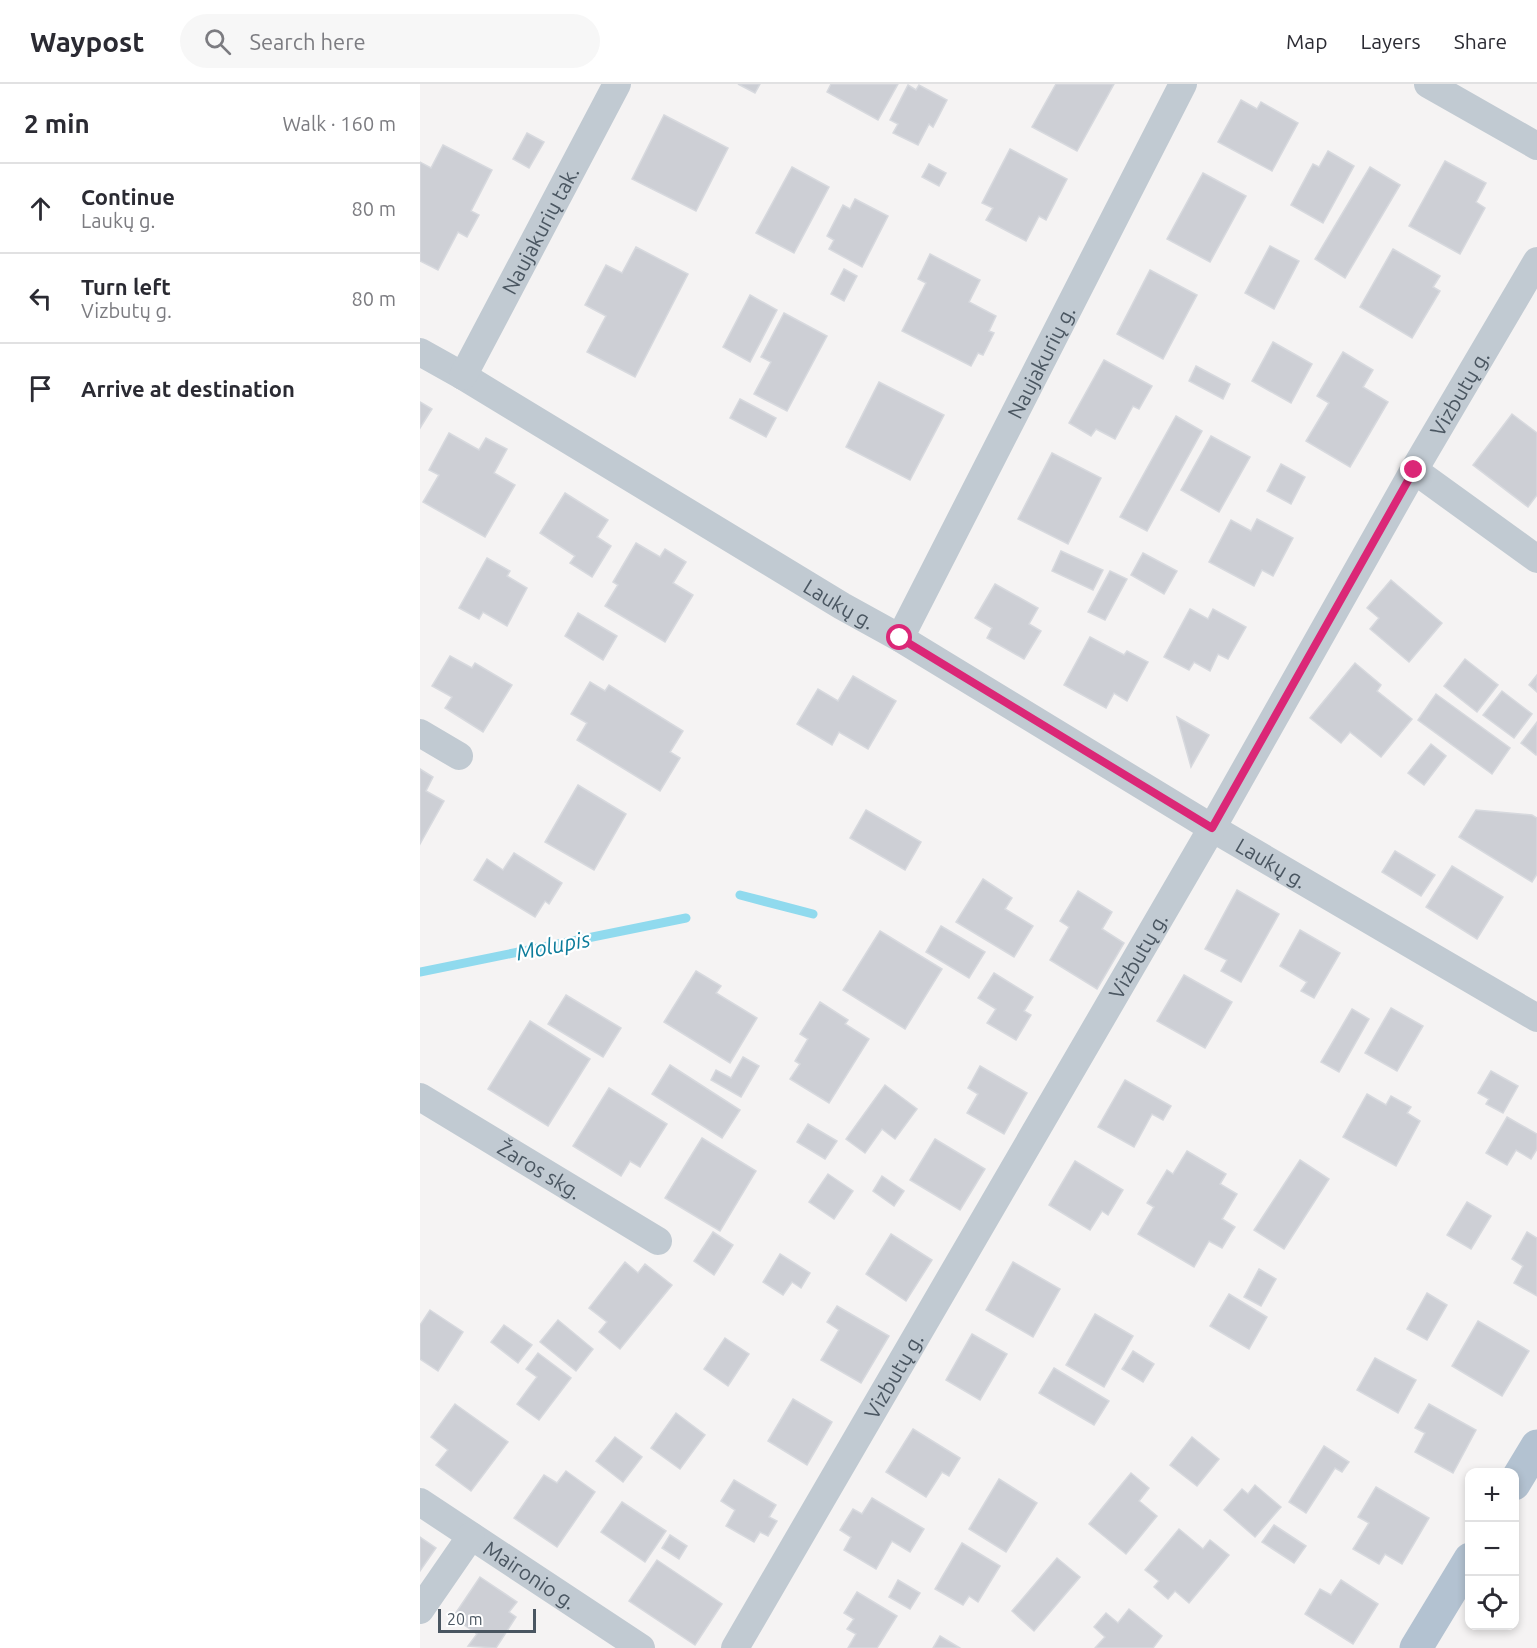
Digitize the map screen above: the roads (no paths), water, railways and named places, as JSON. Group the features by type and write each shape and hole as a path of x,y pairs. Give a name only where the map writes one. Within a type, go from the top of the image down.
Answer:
{"main road":[{"path":"1519,1477 1537,1446"},
{"path":"1416,1648 1465,1567"}],"street":[{"name":"Naujakurių tak.","path":"463,376 617,84"},
{"name":"Naujakurių g.","path":"900,638 1183,84"},
{"path":"1428,84 1537,146"},
{"name":"Vizbutų g.","path":"735,1648 1212,828 1414,470 1537,261"},
{"name":"Laukų g.","path":"420,352 842,606 900,638 1212,828 1537,1018"},
{"path":"1414,470 1537,559"},
{"path":"420,733 459,756"},
{"name":"Žaros skg.","path":"420,1097 658,1241"},
{"name":"Maironio g.","path":"420,1502 641,1648"},
{"path":"420,1610 471,1536"}],"waterway":[{"name":"Molupis","path":"740,895 813,914"},
{"name":"Molupis","path":"420,972 686,918"}]}
